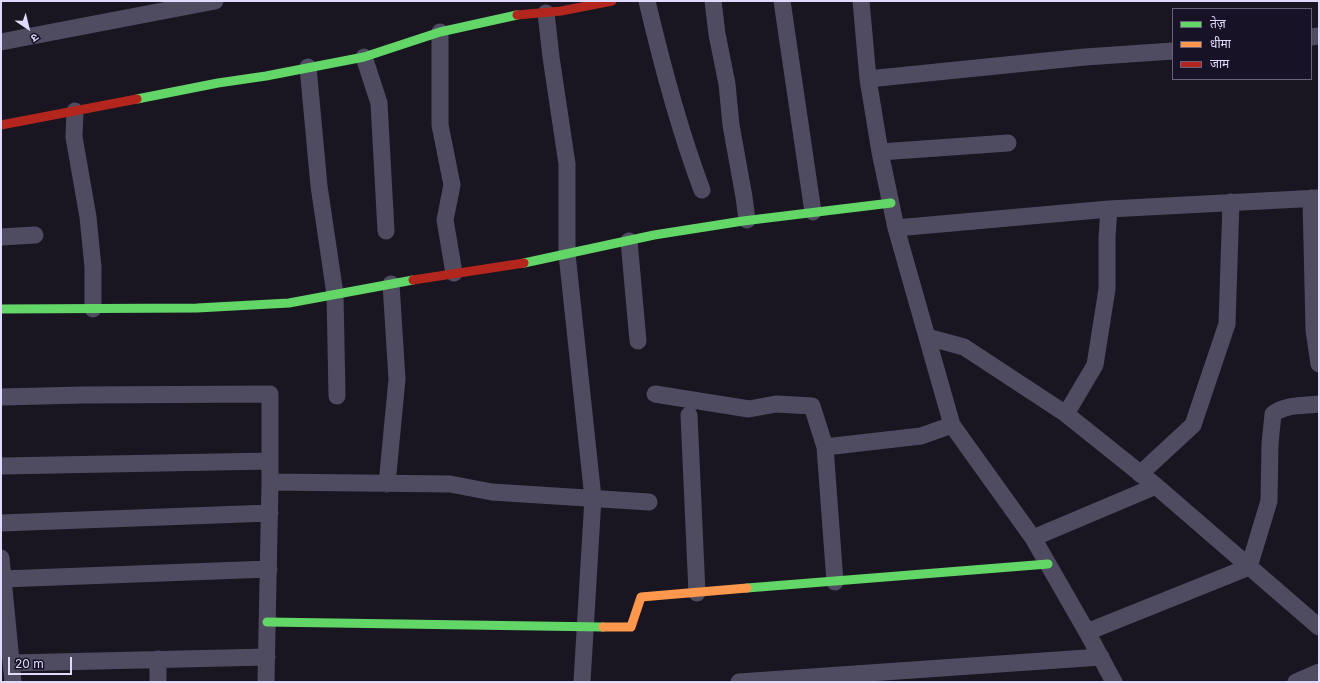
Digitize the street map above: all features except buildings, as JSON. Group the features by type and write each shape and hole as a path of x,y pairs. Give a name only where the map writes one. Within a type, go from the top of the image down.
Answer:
{"street":[{"path":"1,42 215,1"},
{"path":"1,125 218,83 266,76 364,56 440,32 510,16 561,11 612,1"},
{"path":"647,1 675,109 692,164 702,190"},
{"path":"713,1 717,34 727,84 731,125 747,220"},
{"path":"782,1 813,212"},
{"path":"861,1 868,79 880,152 896,228 952,425 1033,538 1114,682"},
{"path":"546,13 567,164 567,254 593,498 582,682"},
{"path":"440,32 440,125 452,185 445,220 454,273"},
{"path":"868,79 1078,58 1172,51"},
{"path":"364,56 379,103 386,231"},
{"path":"308,67 319,186 335,294 338,396"},
{"path":"75,111 74,137 88,217 94,267 93,308"},
{"path":"880,152 1008,143"},
{"path":"896,228 1109,209 1315,198 1314,330 1319,364"},
{"path":"1140,474 1193,425 1222,339 1227,324 1231,202"},
{"path":"1,309 197,308 289,303 454,273 535,261 629,241 747,220 891,203"},
{"path":"1066,414 1095,365 1108,289 1107,237 1109,209"},
{"path":"1,237 34,235"},
{"path":"629,241 638,341"},
{"path":"387,484 397,379 391,284"},
{"path":"927,337 964,347 1066,414 1156,486 1319,627"},
{"path":"1,397 270,394 270,512 266,682"},
{"path":"655,394 749,409 776,404 812,406 825,447 835,582"},
{"path":"1249,567 1269,501 1270,444 1273,414 1278,410 1288,407 1319,404"},
{"path":"689,415 697,593"},
{"path":"825,447 921,436 952,425"},
{"path":"1,466 270,461"},
{"path":"270,482 450,484 492,492 649,502"},
{"path":"1033,538 1156,486"},
{"path":"1,523 270,512"},
{"path":"1,558 13,682"},
{"path":"267,622 631,627 641,597 1048,564"},
{"path":"1087,632 1249,567"},
{"path":"3,579 269,569"},
{"path":"12,663 267,657"},
{"path":"739,682 1101,657"},
{"path":"158,660 158,682"},
{"path":"1296,682 1319,672"}],"traffic: fast":[{"path":"137,99 364,57 440,32 517,15"},
{"path":"524,263 654,235 743,221 891,203"},
{"path":"1,309 197,308 289,303 413,280"},
{"path":"747,588 1048,564"},
{"path":"267,622 603,627"}],"traffic: slow":[{"path":"603,627 631,627 641,597 747,588"}],"traffic: jam":[{"path":"517,15 561,11 612,1"},
{"path":"1,125 137,99"},
{"path":"413,280 524,263"}]}
